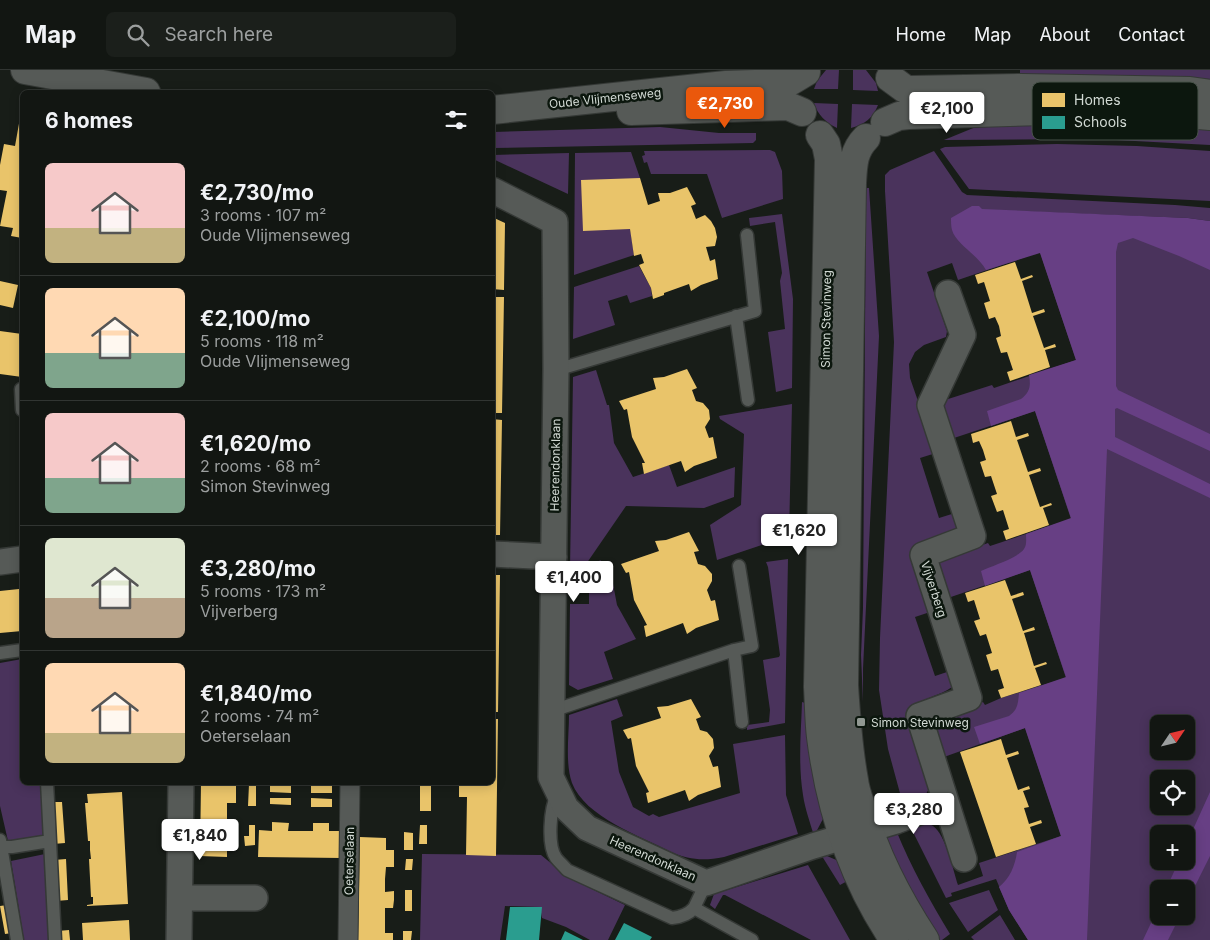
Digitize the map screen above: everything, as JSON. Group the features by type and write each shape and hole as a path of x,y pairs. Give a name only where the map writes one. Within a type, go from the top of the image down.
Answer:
{"street":[{"path":"25,70 135,90"},
{"path":"806,71 799,97 802,112 807,122 830,140 844,143 858,142 899,116 1032,110"},
{"name":"Oude Vlijmenseweg","path":"495,112 726,85 783,83 791,81 806,71"},
{"path":"887,74 904,89 911,90 1032,88"},
{"name":"Simon Stevinweg","path":"887,74 893,91 893,105 876,130 860,144 854,157 852,183 844,685 846,722 854,782 868,829 885,872 925,940"},
{"name":"Oude Vlijmenseweg","path":"495,112 656,111 782,106 793,107 802,112"},
{"name":"Simon Stevinweg","path":"820,134 826,144 830,158 818,687 820,736 827,779 842,837 860,881 894,940"},
{"name":"Heerendonklaan","path":"495,192 556,222 551,777 566,808 587,828 706,883 868,829"},
{"name":"Vijverberg","path":"948,293 963,335 930,405 973,536 923,555 970,698 919,716 964,858"},
{"path":"495,554 554,557"},
{"path":"0,562 20,559"},
{"path":"179,940 181,785"},
{"name":"Oeterselaan","path":"348,940 350,785"},
{"path":"868,829 946,802"},
{"path":"180,898 255,898"}],"lane":[{"path":"556,370 755,311 747,235"},
{"path":"736,316 748,400"},
{"path":"552,710 734,650 752,646 739,566"},
{"path":"0,652 20,650"},
{"path":"734,650 742,722"},
{"path":"47,785 55,940"},
{"path":"558,793 554,802 550,839 555,858 567,870 672,918 682,916 694,908 706,883"},
{"path":"17,940 0,844 12,847 50,841"},
{"path":"694,908 752,940"}],"shaded area":[{"path":"826,70 839,70 838,89 814,89 817,81"},
{"path":"853,70 866,70 876,83 878,91 853,90"},
{"path":"1020,70 1210,70 1210,79 1020,74"},
{"path":"814,103 838,104 837,128 822,118"},
{"path":"852,104 878,105 874,114 868,120 851,128"},
{"path":"1032,122 1032,139 944,140 983,124"},
{"path":"660,127 719,133 756,133 756,140 753,143 495,148 495,132"},
{"path":"1198,128 1210,128 1210,145 1116,140 1198,140"},
{"path":"1057,144 1137,146 1210,151 1210,201 969,189 940,149 945,147"},
{"path":"770,150 775,152 782,171 783,199 722,218 707,174 651,174 647,162 644,163 642,156 645,155 644,151"},
{"path":"934,151 962,192 967,195 1210,208 1210,221 1188,218 990,210 1210,229 1210,940 1028,940 1009,910 996,879 951,893 952,896 946,898 910,826 922,823 928,824 938,831 945,845 958,885 983,876 979,863 1061,836 1025,728 944,757 933,724 936,718 983,702 985,705 1001,698 1066,678 1030,570 948,598 937,563 940,560 988,543 990,546 1071,519 1035,411 954,438 942,405 945,400 992,385 994,388 1076,360 1040,252 958,280 952,263 927,272 947,331 946,337 924,345 915,352 909,364 910,378 936,453 920,458 939,518 955,513 959,523 955,531 927,541 930,612 915,617 935,676 950,671 953,681 952,687 914,706 929,789 921,802 904,808 888,749 879,690 894,342 885,175 890,170"},
{"path":"631,152 640,178 630,227 634,255 574,275 575,153"},
{"path":"569,153 568,194 495,160 495,155"},
{"path":"866,188 869,188 879,336 863,702 861,655"},
{"path":"972,206 979,206 982,209 1188,218 1210,221 1210,270 1133,238 1118,243 1116,252 1116,386 1118,390 1210,434 1210,451 1117,408 1115,409 1115,437 1210,484 1210,498 1107,449 1087,940 1028,940 1009,910 999,887 1011,871 1017,852 1061,836 1025,728 980,744 974,727 1012,714 1018,703 1019,693 1066,677 1030,570 985,586 981,571 1010,559 1021,552 1026,546 1026,534 1071,518 1035,411 991,426 987,411 1021,399 1029,388 1029,375 1076,360 1040,253 986,270 978,259 954,235 951,218"},
{"path":"782,214 793,299 792,388 776,392 768,332 785,329 780,281 782,273 775,222 750,226 749,218"},
{"path":"639,266 651,288 652,296 630,303 627,295 608,301 615,325 573,339 574,287"},
{"path":"596,370 607,405 609,405 614,443 633,477 669,465 677,487 735,467 734,497 704,508 626,506 582,570 570,570 573,377"},
{"path":"792,404 789,536 717,560 710,525 741,505 744,434 720,419 719,416"},
{"path":"788,559 785,723 747,730 747,725 769,722 770,710 763,660 779,657 780,655 766,562"},
{"path":"600,560 610,568 617,605 636,639 604,652 613,679 578,690 569,685 570,604 589,604 589,590 570,589 570,581 586,581"},
{"path":"20,659 20,785 44,785 46,833 41,838 8,841 0,806 0,663"},
{"path":"617,699 623,716 611,721 619,772 633,807 649,816 653,814 659,817 740,793 733,744 785,735 786,795 798,834 724,857 697,859 671,852 601,816 579,795 572,783 568,758 569,715"},
{"path":"802,702 811,705 825,815 814,836 801,783"},
{"path":"1210,792 1210,856 1195,886 1195,880 1170,880 1175,870 1195,870 1195,825"},
{"path":"896,830 921,884 950,934 942,940 935,940 885,842 889,835"},
{"path":"820,853 841,862 851,879 840,885"},
{"path":"45,854 52,940 24,940 11,861"},
{"path":"422,854 541,855 569,878 625,905 608,940 590,940 566,927 542,918 540,907 505,906 500,940 420,940"},
{"path":"808,865 850,940 811,940 725,895 723,895 715,909 710,905 714,894"},
{"path":"989,890 998,910 968,932 949,903"},
{"path":"1000,915 1015,940 974,940 971,937"},
{"path":"1150,925 1176,925 1168,940 1143,940"}],"building: Homes":[{"path":"20,118 20,238 11,236 13,228 0,226 7,191 0,190 0,165 4,144 15,146"},
{"path":"640,178 648,205 660,201 658,193 670,193 687,187 696,204 691,206 696,219 705,215 715,228 717,237 715,246 706,247 710,261 715,259 718,279 691,291 689,284 653,299 651,288 639,265 644,263 641,254 634,256 630,229 583,231 581,180"},
{"path":"495,218 505,223 504,290 495,289"},
{"path":"1015,262 1021,279 1032,275 1033,277 1022,281 1032,313 1044,309 1045,312 1033,316 1044,348 1055,344 1056,347 1045,350 1050,367 1010,381 1007,372 1013,370 1007,352 1001,353 996,338 1001,336 999,326 995,317 989,319 984,303 990,301 984,282 978,284 975,275"},
{"path":"0,281 18,285 13,308 0,305"},
{"path":"495,297 504,297 502,413 495,413"},
{"path":"0,331 20,334 20,377 0,374"},
{"path":"687,369 697,388 692,390 696,401 703,403 709,410 710,419 705,427 709,438 713,437 717,458 694,466 685,472 681,461 644,474 642,463 645,463 632,437 627,409 624,410 619,401 656,389 653,378 664,377"},
{"path":"495,419 502,420 500,535 495,535"},
{"path":"1011,421 1016,437 1028,433 1029,436 1017,440 1028,472 1040,468 1041,471 1029,475 1040,507 1051,503 1052,505 1043,508 1049,525 1006,540 1003,531 1009,529 1003,510 997,512 991,496 997,494 991,476 985,477 980,462 986,460 983,450 979,441 973,443 971,434"},
{"path":"689,532 699,551 694,552 698,564 705,566 712,574 712,581 707,590 711,601 715,600 719,620 696,628 687,634 683,623 646,637 644,626 647,625 634,600 629,572 626,573 621,564 659,551 655,541 666,540"},
{"path":"495,575 500,575 498,712 495,712"},
{"path":"1005,580 1011,596 1023,592 1024,595 1012,599 1023,631 1034,627 1035,630 1024,633 1034,666 1046,662 1047,664 1035,668 1041,685 1001,698 998,690 1004,688 998,669 991,671 986,655 992,653 986,634 980,636 974,621 980,619 974,600 968,602 965,593"},
{"path":"20,585 20,631 0,633 0,591 19,589"},
{"path":"691,699 701,717 696,719 700,730 707,732 713,739 714,748 709,756 713,767 718,766 721,787 698,795 689,801 685,790 648,803 646,793 649,792 636,766 631,738 628,739 623,730 661,718 657,707 668,706"},
{"path":"495,719 498,719 496,856 466,855 467,797 459,797 459,785 495,785"},
{"path":"1001,739 1006,755 1018,751 1019,754 1007,758 1018,790 1029,786 1030,789 1023,791 1029,807 1024,808 1029,824 1041,820 1042,823 1030,827 1036,844 996,857 960,752"},
{"path":"201,785 236,786 236,803 227,803 227,828 235,828 235,844 227,844 227,857 200,856"},
{"path":"249,785 256,785 256,806 248,806"},
{"path":"270,785 291,786 291,793 270,792"},
{"path":"420,785 431,785 431,811 420,811"},
{"path":"311,786 332,786 332,793 311,793"},
{"path":"122,792 128,904 87,906 93,904 93,897 91,897 90,841 88,841 85,803 88,803 87,794"},
{"path":"270,798 291,798 291,805 270,804"},
{"path":"311,798 332,799 332,807 311,807"},
{"path":"51,802 62,802 65,843 53,844"},
{"path":"272,822 289,823 288,831 313,831 313,823 329,823 329,831 342,831 342,858 258,857 259,830 272,831"},
{"path":"249,825 255,825 255,845 245,846 244,836 249,836"},
{"path":"420,825 427,825 427,844 419,844"},
{"path":"404,832 413,833 413,850 404,850"},
{"path":"360,837 386,838 386,850 394,850 394,867 386,867 385,879 385,892 394,891 393,908 385,908 385,933 393,933 393,940 358,940"},
{"path":"66,859 68,900 56,901 54,860"},
{"path":"406,859 413,859 412,870 405,870"},
{"path":"405,890 412,890 412,911 405,911"},
{"path":"7,905 12,933 5,934 0,906"},
{"path":"129,920 130,940 83,940 82,923"},
{"path":"69,930 70,940 58,940 58,931"},
{"path":"403,931 412,931 411,940 403,940"}],"building: Schools":[{"path":"510,907 542,907 539,940 506,940"},
{"path":"624,923 652,937 650,940 615,940"},
{"path":"565,931 583,940 561,940"}],"place":[{"name":"Simon Stevinweg","path":"861,722"}]}
